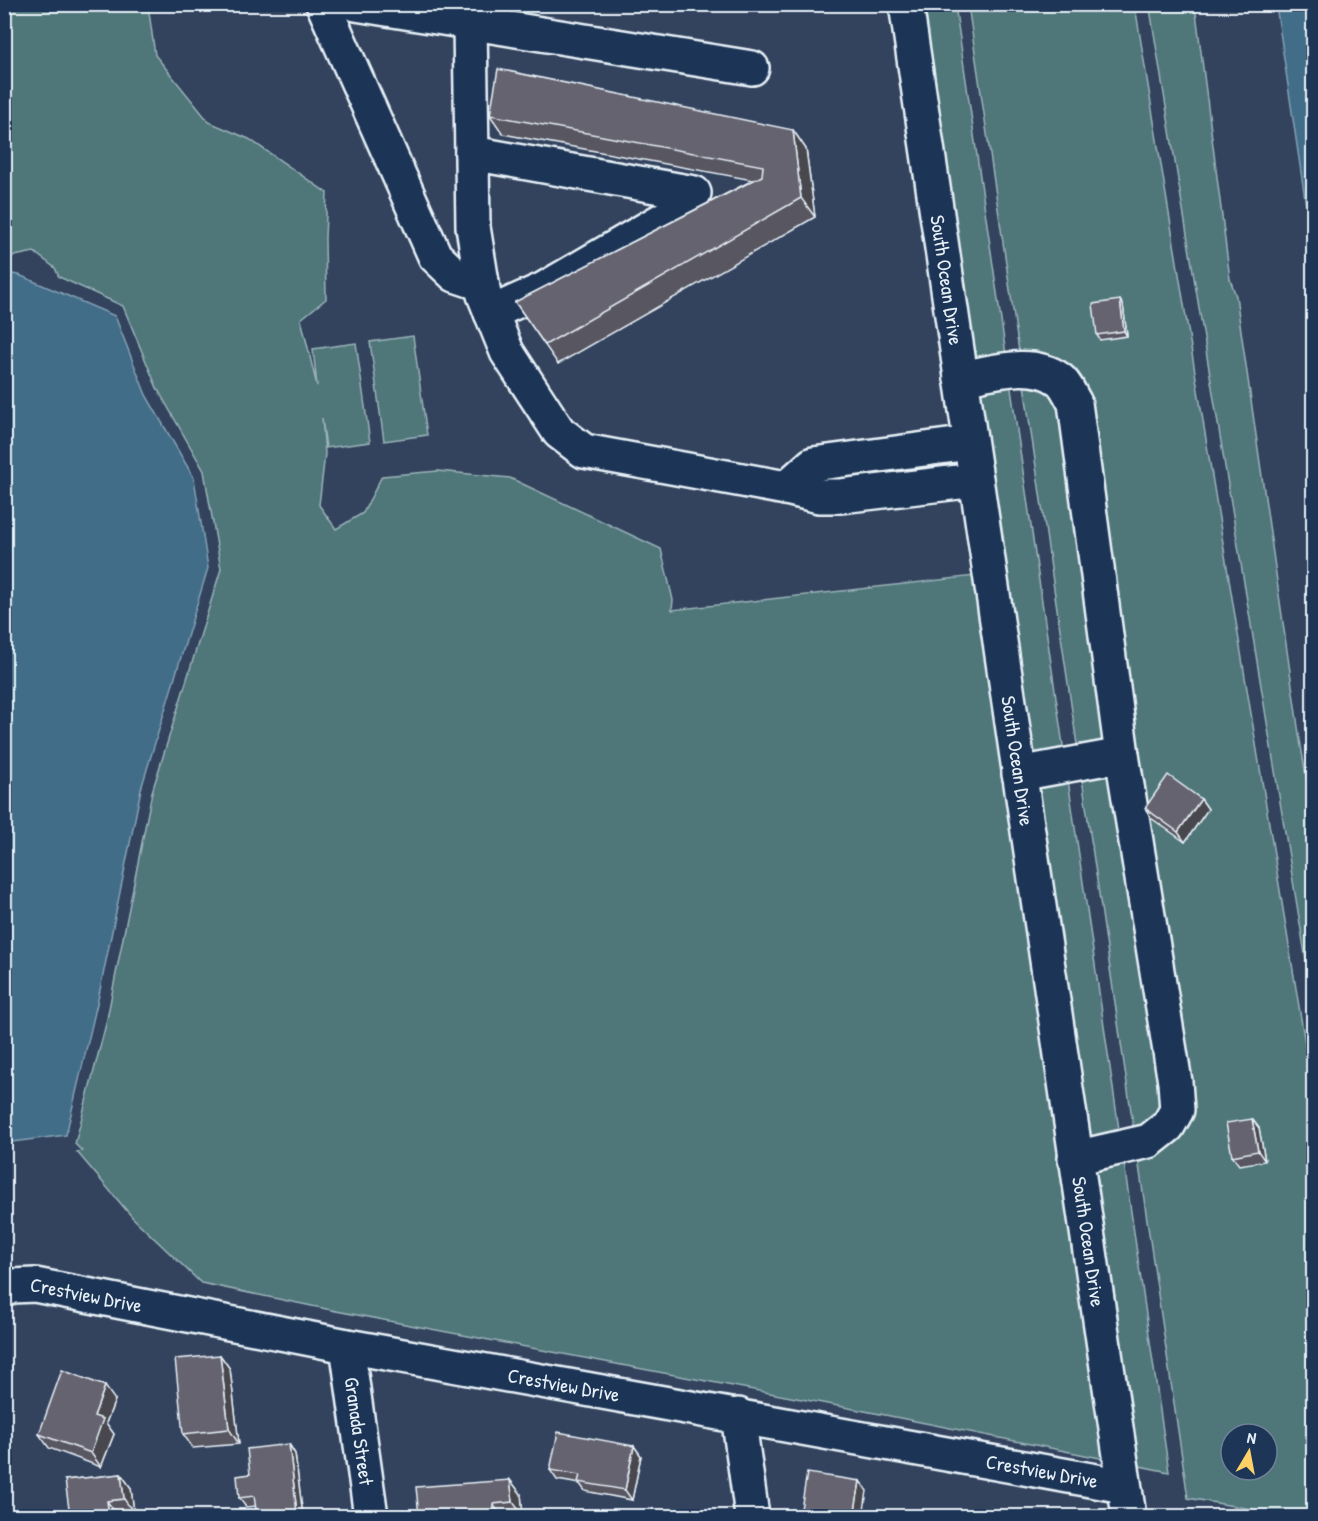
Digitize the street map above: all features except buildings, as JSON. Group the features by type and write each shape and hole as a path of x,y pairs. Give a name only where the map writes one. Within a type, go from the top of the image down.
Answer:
{"main road":[{"path":"323,4 435,256 455,275 487,298 544,289 688,206 694,193 472,153"},
{"path":"356,4 752,68"},
{"name":"South Ocean Drive","path":"906,4 1126,1501"},
{"path":"470,23 473,227 487,298 507,352 559,432 584,451 819,496 841,496 976,480"},
{"path":"961,378 1026,368 1042,369 1061,380 1075,403 1122,755 1173,1070 1177,1110 1168,1126 1149,1141 1075,1158"},
{"path":"786,488 813,464 970,443"},
{"path":"1019,774 1122,755"},
{"name":"Crestview Drive","path":"4,1290 12,1286 35,1285 347,1346 738,1415 1126,1501"},
{"name":"Granada Street","path":"347,1346 371,1516"},
{"path":"738,1415 752,1516"}],"green space":[{"path":"5,5 148,5 155,55 209,122 249,139 327,193 326,299 301,319 317,386 313,349 356,343 370,442 326,448 322,418 325,454 319,505 336,529 363,513 382,476 438,471 510,478 661,549 673,600 672,610 975,576 1105,1459 201,1283 133,1218 77,1152 82,1151 75,1144 106,1024 152,792 221,569 204,471 157,388 123,306 59,277 55,268 34,252 5,258"},
{"path":"920,5 955,5 1169,1472 1135,1465"},
{"path":"968,5 1136,12 1313,1092 1313,1516 1291,1516 1188,1498"},
{"path":"1147,5 1195,5 1230,279 1236,296 1313,817 1313,1003 1150,9"},
{"path":"413,336 427,435 384,441 370,342"}],"water":[{"path":"1276,5 1313,5 1313,252 1308,219"},
{"path":"5,273 19,275 115,316 146,395 194,478 208,568 141,789 99,995 66,1135 5,1143"}]}
